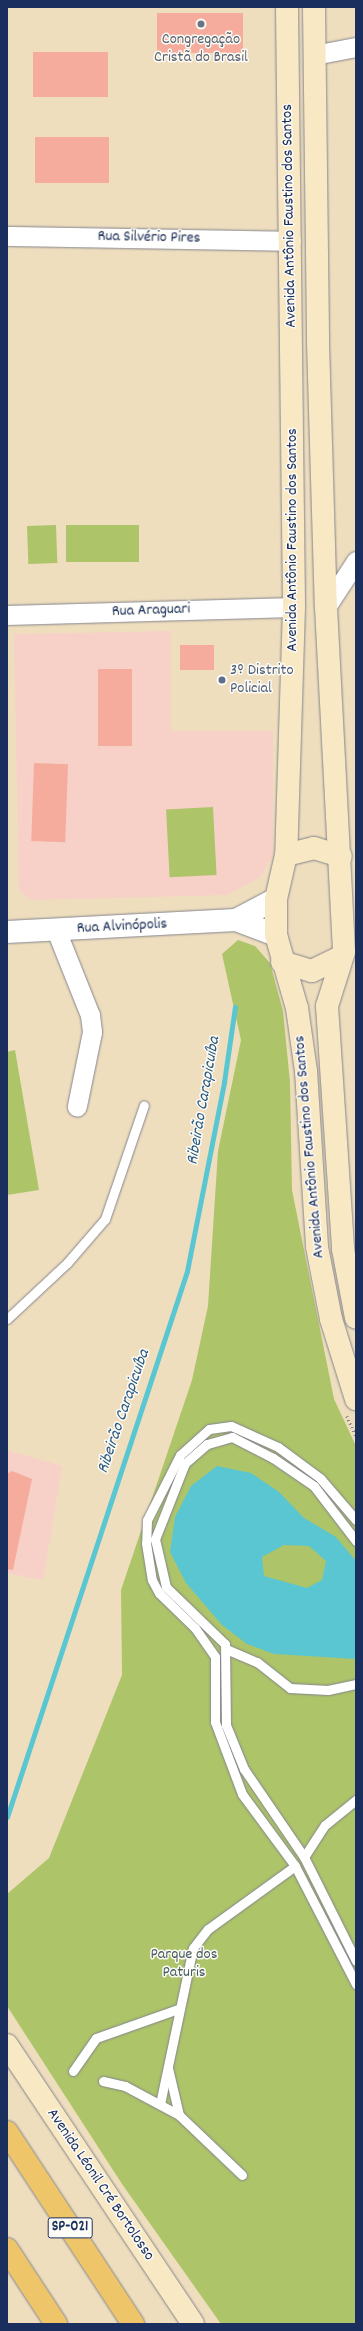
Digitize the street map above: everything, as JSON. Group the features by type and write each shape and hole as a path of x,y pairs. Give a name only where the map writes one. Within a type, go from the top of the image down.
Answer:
{"highway":[{"name":"SP-021","path":"7,2132 134,2324"},
{"path":"7,2249 51,2319"}],"main road":[{"name":"Avenida Antônio Faustino dos Santos","path":"287,7 291,241 294,607 286,855 276,899 276,935 282,962 297,1008 306,1071 317,1247 331,1319 356,1399"},
{"name":"Avenida Antônio Faustino dos Santos","path":"314,7 326,607 332,749 341,856 350,921 347,952 327,1006 343,1249 356,1318"},
{"path":"286,855 314,848 341,856"},
{"path":"282,962 312,971 347,952"},
{"name":"Avenida Léonil Cré Bortolosso","path":"7,2045 193,2324"}],"street":[{"path":"314,55 356,47"},
{"name":"Rua Silvério Pires","path":"7,236 291,241"},
{"path":"326,607 356,561"},
{"name":"Rua Araguari","path":"7,615 294,607"},
{"name":"Rua Alvinópolis","path":"236,920 276,899"},
{"name":"Rua Alvinópolis","path":"7,932 236,920 276,935"},
{"path":"56,930 90,1015 92,1032 77,1106"}],"lane":[{"path":"7,1319 67,1263 105,1219 144,1105"},
{"path":"356,1520 320,1478 278,1447 231,1426 209,1429 180,1455 147,1520 152,1580 159,1593 195,1628 215,1657 214,1722 242,1794 295,1866 356,1984"},
{"path":"356,1541 314,1486 273,1458 232,1437 207,1444 185,1463 155,1539 166,1587 226,1648 257,1662 290,1688 328,1690 356,1684"},
{"path":"226,1648 226,1726 244,1769 304,1857 356,1961"},
{"path":"304,1857 325,1824 356,1800"},
{"path":"160,2104 178,2009 193,1948 208,1929 295,1866"},
{"path":"73,2071 96,2038 178,2009"},
{"path":"167,2063 178,2115"},
{"path":"103,2081 124,2086 178,2115 242,2175"}],"shaded area":[{"path":"171,631 171,731 273,731 273,855 261,877 227,895 32,900 19,891 14,634"},
{"path":"7,1450 62,1466 43,1580 7,1573"}],"green space":[{"path":"56,525 57,563 28,564 27,526"},
{"path":"66,525 139,525 139,562 66,562"},
{"path":"213,807 217,875 170,877 166,809"},
{"name":"Parque dos Paturis","path":"238,940 255,946 270,963 283,1011 290,1082 292,1190 334,1399 356,1446 356,2324 221,2324 122,2184 7,2006 7,1894 49,1858 122,1675 121,1590 192,1380 208,1306 218,1151 241,1040 222,954"},
{"path":"15,1050 39,1190 7,1195 7,1052"}],"water":[{"path":"217,1466 251,1473 279,1492 304,1518 336,1537 356,1561 356,1659 274,1654 247,1644 222,1625 186,1583 170,1552 175,1517 191,1486","holes":["284,1545 309,1546 326,1561 322,1580 307,1588 264,1576 262,1557"]}],"building":[{"name":"Congregação Cristã do Brasil","path":"157,13 243,13 243,53 157,53"},
{"path":"33,52 108,52 108,97 33,97"},
{"path":"35,137 109,137 109,183 35,183"},
{"path":"180,645 214,645 214,670 180,670"},
{"path":"98,669 132,669 132,746 98,746"},
{"path":"34,763 68,764 65,842 31,841"},
{"path":"12,1471 32,1479 13,1570 7,1569 7,1474"}],"waterway":[{"name":"Ribeirão Carapicuíba","path":"7,1817 187,1271 224,1082 235,1007"}],"place":[{"name":"Congregação Cristã do Brasil","path":"201,24"},
{"name":"3º Distrito Policial","path":"222,680"}]}
